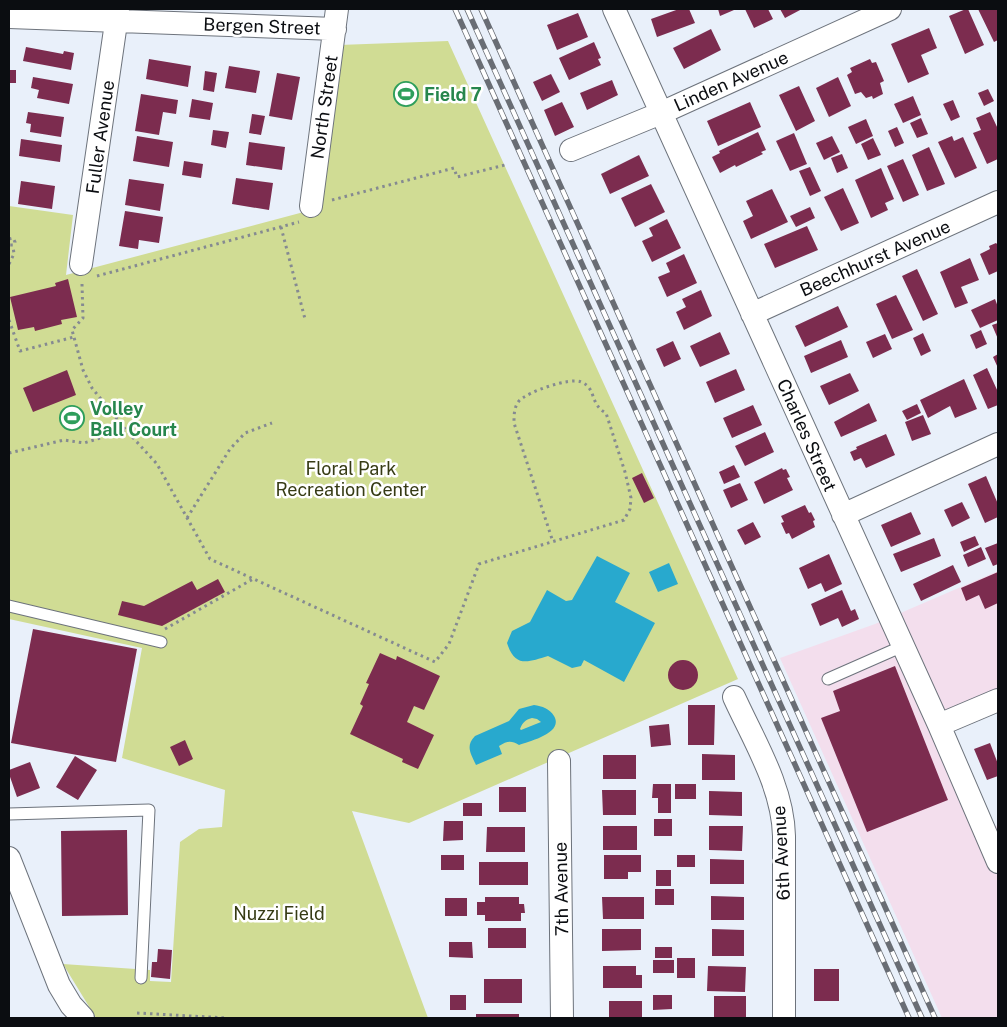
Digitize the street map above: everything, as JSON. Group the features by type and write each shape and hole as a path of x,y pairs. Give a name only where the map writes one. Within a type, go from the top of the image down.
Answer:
{"street":[{"name":"Charles Street","path":"614,9 939,725 998,862"},
{"name":"Linden Avenue","path":"571,150 661,113 890,9"},
{"name":"Bergen Street","path":"9,17 117,15 336,19"},
{"name":"Fuller Avenue","path":"82,272 117,15"},
{"name":"North Street","path":"311,206 336,19"},
{"name":"Beechhurst Avenue","path":"752,314 998,202"},
{"path":"843,515 998,444"},
{"name":"6th Avenue","path":"734,698 773,784 782,812 784,836 784,1018"},
{"path":"939,725 998,700"},
{"name":"7th Avenue","path":"559,761 562,1018"},
{"path":"9,859 60,985 71,1005 83,1018"}],"lane":[{"path":"9,606 161,642"},
{"path":"828,679 903,646"},
{"path":"9,814 149,810 141,978"}],"path":[{"path":"505,165 457,177 454,168 311,206 308,219 281,227 82,272 83,318 72,330 83,370 92,388 157,464 210,559 435,662 449,644 479,564 553,542 624,520 630,509 631,498 625,472 606,413 597,408 590,389 580,381 566,381 527,395 519,400 515,407 514,423 553,542"},
{"path":"281,227 305,319"},
{"path":"9,239 15,240 15,243 11,246 14,254 9,264"},
{"path":"9,320 20,351 74,337"},
{"path":"187,518 230,449 245,433 272,423"},
{"path":"9,454 64,440 84,443 126,430"},
{"path":"163,630 254,579"},
{"path":"137,1013 227,1018"}],"shaded area":[{"path":"998,571 998,698 940,723 987,830 998,825 998,1018 942,1018 780,658 875,624"}],"green space":[{"name":"Floral Park Recreation Center","path":"448,41 738,679 409,823 352,811 428,1018 96,1018 63,964 150,970 150,981 171,982 180,842 199,829 222,827 225,790 122,758 142,648 9,619 9,206 73,215 66,275 315,209 339,45"}],"water":[{"path":"597,556 630,573 615,602 655,623 624,682 584,660 581,666 572,668 548,656 528,661 518,660 510,651 507,643 512,631 530,622 547,590 566,601 572,600"},
{"path":"669,563 678,584 658,592 649,572"},
{"path":"534,705 546,708 554,716 556,722 554,727 550,732 538,739 519,745 514,742 504,743 499,746 502,754 476,765 470,750 470,743 475,736 509,721 519,709","holes":["532,718 541,722 520,729 526,721"]}],"building":[{"path":"679,9 689,9 695,23 657,37 651,19"},
{"path":"718,9 733,9 734,10 720,16"},
{"path":"745,9 768,9 773,19 754,28"},
{"path":"780,9 802,9 785,18"},
{"path":"968,9 984,45 965,54 949,16"},
{"path":"978,9 998,9 998,40 994,42"},
{"path":"578,13 588,37 557,50 547,25"},
{"path":"929,28 937,48 921,55 929,74 908,83 891,44"},
{"path":"711,29 721,50 684,69 673,48"},
{"path":"594,42 601,58 598,59 601,65 569,80 559,58"},
{"path":"26,47 63,54 64,51 74,53 71,70 23,61"},
{"path":"149,59 191,66 188,87 146,79"},
{"path":"870,59 872,63 876,62 884,81 880,83 883,94 873,99 872,96 866,98 861,92 855,94 847,75 852,72 850,68"},
{"path":"229,66 260,71 256,93 225,88"},
{"path":"9,70 16,70 16,83 9,83"},
{"path":"205,71 217,73 214,92 203,90"},
{"path":"277,73 300,77 292,120 269,116"},
{"path":"551,74 560,92 542,101 533,82"},
{"path":"33,77 73,84 69,104 37,98 39,90 31,88"},
{"path":"838,77 851,106 829,117 816,88"},
{"path":"612,80 618,95 587,110 580,93"},
{"path":"799,86 815,121 796,131 779,95"},
{"path":"988,89 994,101 984,106 978,93"},
{"path":"141,94 178,100 176,114 163,112 159,135 135,131"},
{"path":"913,96 921,115 903,123 894,104"},
{"path":"192,99 213,103 210,120 189,117"},
{"path":"953,100 960,117 951,121 943,104"},
{"path":"562,102 574,127 555,136 544,110"},
{"path":"750,102 761,127 718,146 707,121"},
{"path":"28,112 64,117 61,137 30,132 31,124 26,123"},
{"path":"990,112 998,129 998,159 987,164 973,133 981,130 976,118"},
{"path":"252,114 265,116 261,135 249,133"},
{"path":"921,118 928,134 917,138 910,123"},
{"path":"866,119 873,136 856,144 848,127"},
{"path":"897,127 904,143 895,147 888,131"},
{"path":"213,130 229,132 226,148 211,145"},
{"path":"758,132 766,150 761,152 763,154 720,173 712,157 720,153 719,151"},
{"path":"794,133 807,164 790,171 776,141"},
{"path":"137,136 173,142 169,167 133,161"},
{"path":"832,136 840,152 824,160 816,143"},
{"path":"952,136 954,141 963,137 977,168 955,178 938,142"},
{"path":"873,138 881,155 868,160 861,144"},
{"path":"21,139 62,145 60,162 19,156"},
{"path":"249,142 285,147 282,170 246,165"},
{"path":"929,147 945,184 927,191 912,155"},
{"path":"842,154 848,168 837,173 831,158"},
{"path":"639,155 649,176 610,194 601,174"},
{"path":"903,159 919,195 903,202 887,166"},
{"path":"184,161 203,164 201,178 182,175"},
{"path":"810,167 821,191 810,196 799,171"},
{"path":"881,168 894,199 885,203 888,210 871,218 855,180"},
{"path":"236,178 273,183 269,210 232,204"},
{"path":"129,179 164,184 160,211 125,205"},
{"path":"21,181 55,186 52,209 18,204"},
{"path":"651,184 665,212 635,227 621,198"},
{"path":"843,188 859,223 841,231 824,197"},
{"path":"772,189 788,222 751,239 743,221 753,216 746,201"},
{"path":"810,207 815,218 796,227 790,216"},
{"path":"125,211 163,217 159,243 139,240 138,249 119,246"},
{"path":"667,219 681,248 652,262 642,241 653,236 649,228"},
{"path":"807,226 818,250 775,268 764,244"},
{"path":"996,243 998,245 998,271 989,275 980,254 990,249 989,246"},
{"path":"684,254 697,283 667,297 658,277 670,272 666,263"},
{"path":"970,258 979,280 961,287 968,303 955,308 940,272"},
{"path":"917,269 938,314 923,321 902,276"},
{"path":"68,279 77,317 61,320 62,324 35,331 34,327 18,330 10,297 56,286 55,283"},
{"path":"701,290 712,316 684,330 676,312 686,307 682,299"},
{"path":"896,295 913,330 892,339 876,304"},
{"path":"995,299 998,307 998,320 980,328 971,310"},
{"path":"838,306 848,327 805,347 795,326"},
{"path":"998,323 998,339 992,325"},
{"path":"981,330 987,344 976,349 970,335"},
{"path":"720,332 730,354 700,367 690,346"},
{"path":"923,333 931,351 921,356 913,338"},
{"path":"885,334 892,349 873,358 866,342"},
{"path":"841,340 848,357 811,373 804,356"},
{"path":"673,341 681,359 664,367 656,349"},
{"path":"998,354 998,368 993,357"},
{"path":"987,368 998,392 998,405 988,409 973,375"},
{"path":"736,369 745,390 715,403 706,382"},
{"path":"67,370 76,395 33,412 23,388"},
{"path":"850,373 859,391 829,405 820,386"},
{"path":"964,379 977,409 955,418 950,406 928,418 920,400"},
{"path":"869,403 877,421 841,437 834,422"},
{"path":"917,404 921,413 907,420 902,411"},
{"path":"753,405 762,425 732,438 723,418"},
{"path":"923,415 931,434 912,441 905,422"},
{"path":"765,432 774,452 745,466 735,446"},
{"path":"886,434 895,455 866,468 861,458 854,461 850,452 857,449 856,447"},
{"path":"734,465 740,477 724,484 719,472"},
{"path":"782,468 783,470 786,469 790,477 787,478 793,490 764,504 754,482"},
{"path":"642,473 654,498 644,503 632,478"},
{"path":"986,476 998,504 998,517 985,523 968,484"},
{"path":"740,483 748,500 731,508 723,490"},
{"path":"962,502 970,518 952,527 944,510"},
{"path":"805,505 815,520 813,521 815,527 792,539 789,533 786,534 781,523 784,522 781,516"},
{"path":"911,512 921,534 891,547 881,525"},
{"path":"753,522 761,537 745,545 737,530"},
{"path":"975,536 979,545 964,552 960,542"},
{"path":"934,538 941,556 901,572 893,554"},
{"path":"998,543 998,564 993,566 985,548"},
{"path":"981,547 986,559 968,567 963,555"},
{"path":"829,554 842,584 825,592 821,583 808,589 799,568"},
{"path":"953,565 961,582 921,601 913,584"},
{"path":"998,572 998,603 985,609 979,595 966,601 961,588"},
{"path":"218,579 225,592 162,626 118,615 122,601 144,606 192,581 197,590"},
{"path":"842,590 851,611 855,609 859,619 842,627 838,618 820,626 811,604"},
{"path":"33,629 137,649 116,762 11,743"},
{"path":"380,653 396,660 397,656 440,676 424,710 414,706 407,722 434,735 418,769 402,762 403,759 350,734 363,706 360,704 369,684 366,683"},
{"path":"683,660 694,664 698,675 694,686 683,690 672,686 668,675 672,664"},
{"path":"895,666 948,800 867,832 821,718 840,711 833,691"},
{"path":"688,705 715,705 714,745 688,745"},
{"path":"669,724 671,745 651,747 649,726"},
{"path":"185,740 193,759 179,766 170,747"},
{"path":"990,743 998,764 998,776 987,780 974,749"},
{"path":"702,754 735,755 735,780 702,780"},
{"path":"603,755 636,755 636,779 603,779"},
{"path":"75,756 97,770 78,800 56,787"},
{"path":"30,762 40,788 17,797 9,770"},
{"path":"653,784 671,784 671,813 658,813 658,798 652,798"},
{"path":"675,784 696,784 696,799 675,799"},
{"path":"499,787 526,787 526,812 499,812"},
{"path":"602,790 636,790 636,815 603,815"},
{"path":"709,791 742,792 742,816 709,815"},
{"path":"463,803 482,803 482,816 463,816"},
{"path":"654,819 672,819 672,836 654,836"},
{"path":"444,821 463,821 463,840 443,841"},
{"path":"603,826 637,826 637,850 603,850"},
{"path":"709,826 743,826 742,851 709,850"},
{"path":"487,827 525,827 525,852 486,852"},
{"path":"127,830 128,915 62,916 61,831"},
{"path":"441,855 464,855 464,870 441,870"},
{"path":"604,855 641,855 641,872 628,872 628,879 604,879"},
{"path":"677,855 695,855 695,867 677,867"},
{"path":"710,859 744,860 744,884 710,884"},
{"path":"479,862 528,862 528,885 479,885"},
{"path":"656,870 671,870 671,886 656,886"},
{"path":"655,889 674,889 674,905 655,905"},
{"path":"711,896 744,897 744,920 711,920"},
{"path":"485,897 519,897 519,904 524,904 525,913 521,913 521,921 485,921 485,915 477,915 477,902 485,902"},
{"path":"602,897 644,897 644,919 603,919"},
{"path":"445,898 467,898 467,916 445,916"},
{"path":"488,928 526,928 526,948 488,948"},
{"path":"602,929 641,929 641,950 602,951"},
{"path":"712,929 744,930 744,956 712,956"},
{"path":"449,942 472,942 473,958 449,957"},
{"path":"655,947 672,947 672,958 655,958"},
{"path":"158,949 172,950 170,979 151,977 152,962 157,962"},
{"path":"677,958 695,958 695,978 677,978"},
{"path":"653,960 674,960 674,973 653,973"},
{"path":"603,966 636,966 636,975 642,975 642,988 603,988"},
{"path":"708,966 746,967 745,992 707,991"},
{"path":"814,969 839,969 839,1001 814,1001"},
{"path":"484,979 522,979 522,1003 484,1003"},
{"path":"450,995 466,995 466,1010 450,1010"},
{"path":"653,995 672,995 672,1009 653,1010"},
{"path":"714,996 746,996 746,1018 714,1018"},
{"path":"609,1001 642,1001 642,1018 609,1018"},
{"path":"476,1014 519,1014 519,1018 476,1018"}],"railway":[{"path":"455,9 909,1018"},
{"path":"467,9 922,1018"},
{"path":"481,9 935,1018"}],"place":[{"name":"Field 7","path":"406,94"},
{"name":"Volley Ball Court","path":"72,418"}],"park label":[{"name":"Nuzzi Field","path":"279,913"}]}
